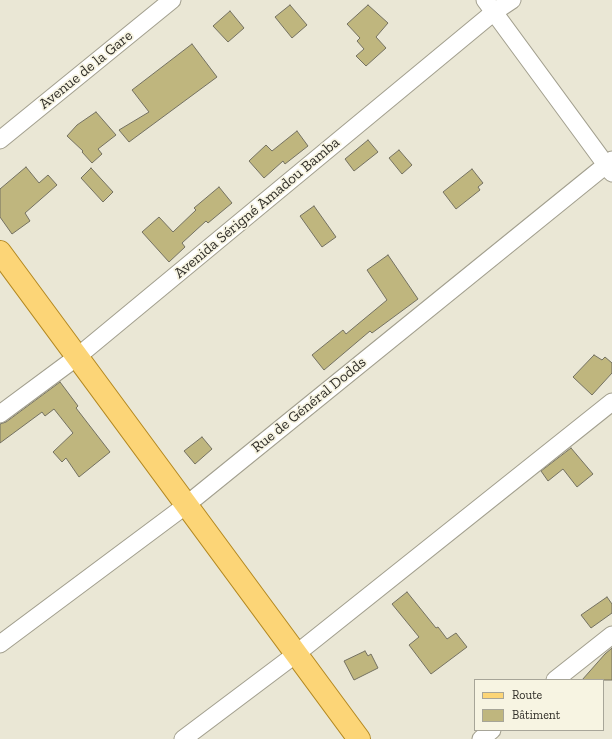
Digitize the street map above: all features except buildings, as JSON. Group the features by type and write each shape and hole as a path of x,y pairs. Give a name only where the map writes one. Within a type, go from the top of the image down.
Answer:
{"main road":[{"path":"0,252 359,739"}],"street":[{"name":"Avenue de la Gare","path":"0,140 172,0"},
{"name":"Avenida Sérigné Amadou Bamba","path":"0,414 77,357 489,6 512,0"},
{"path":"489,6 610,166"},
{"name":"Rue de Général Dodds","path":"0,644 186,506 610,166"},
{"path":"183,739 296,654 612,402"},
{"path":"556,679 612,635"},
{"path":"481,739 491,731"}]}
